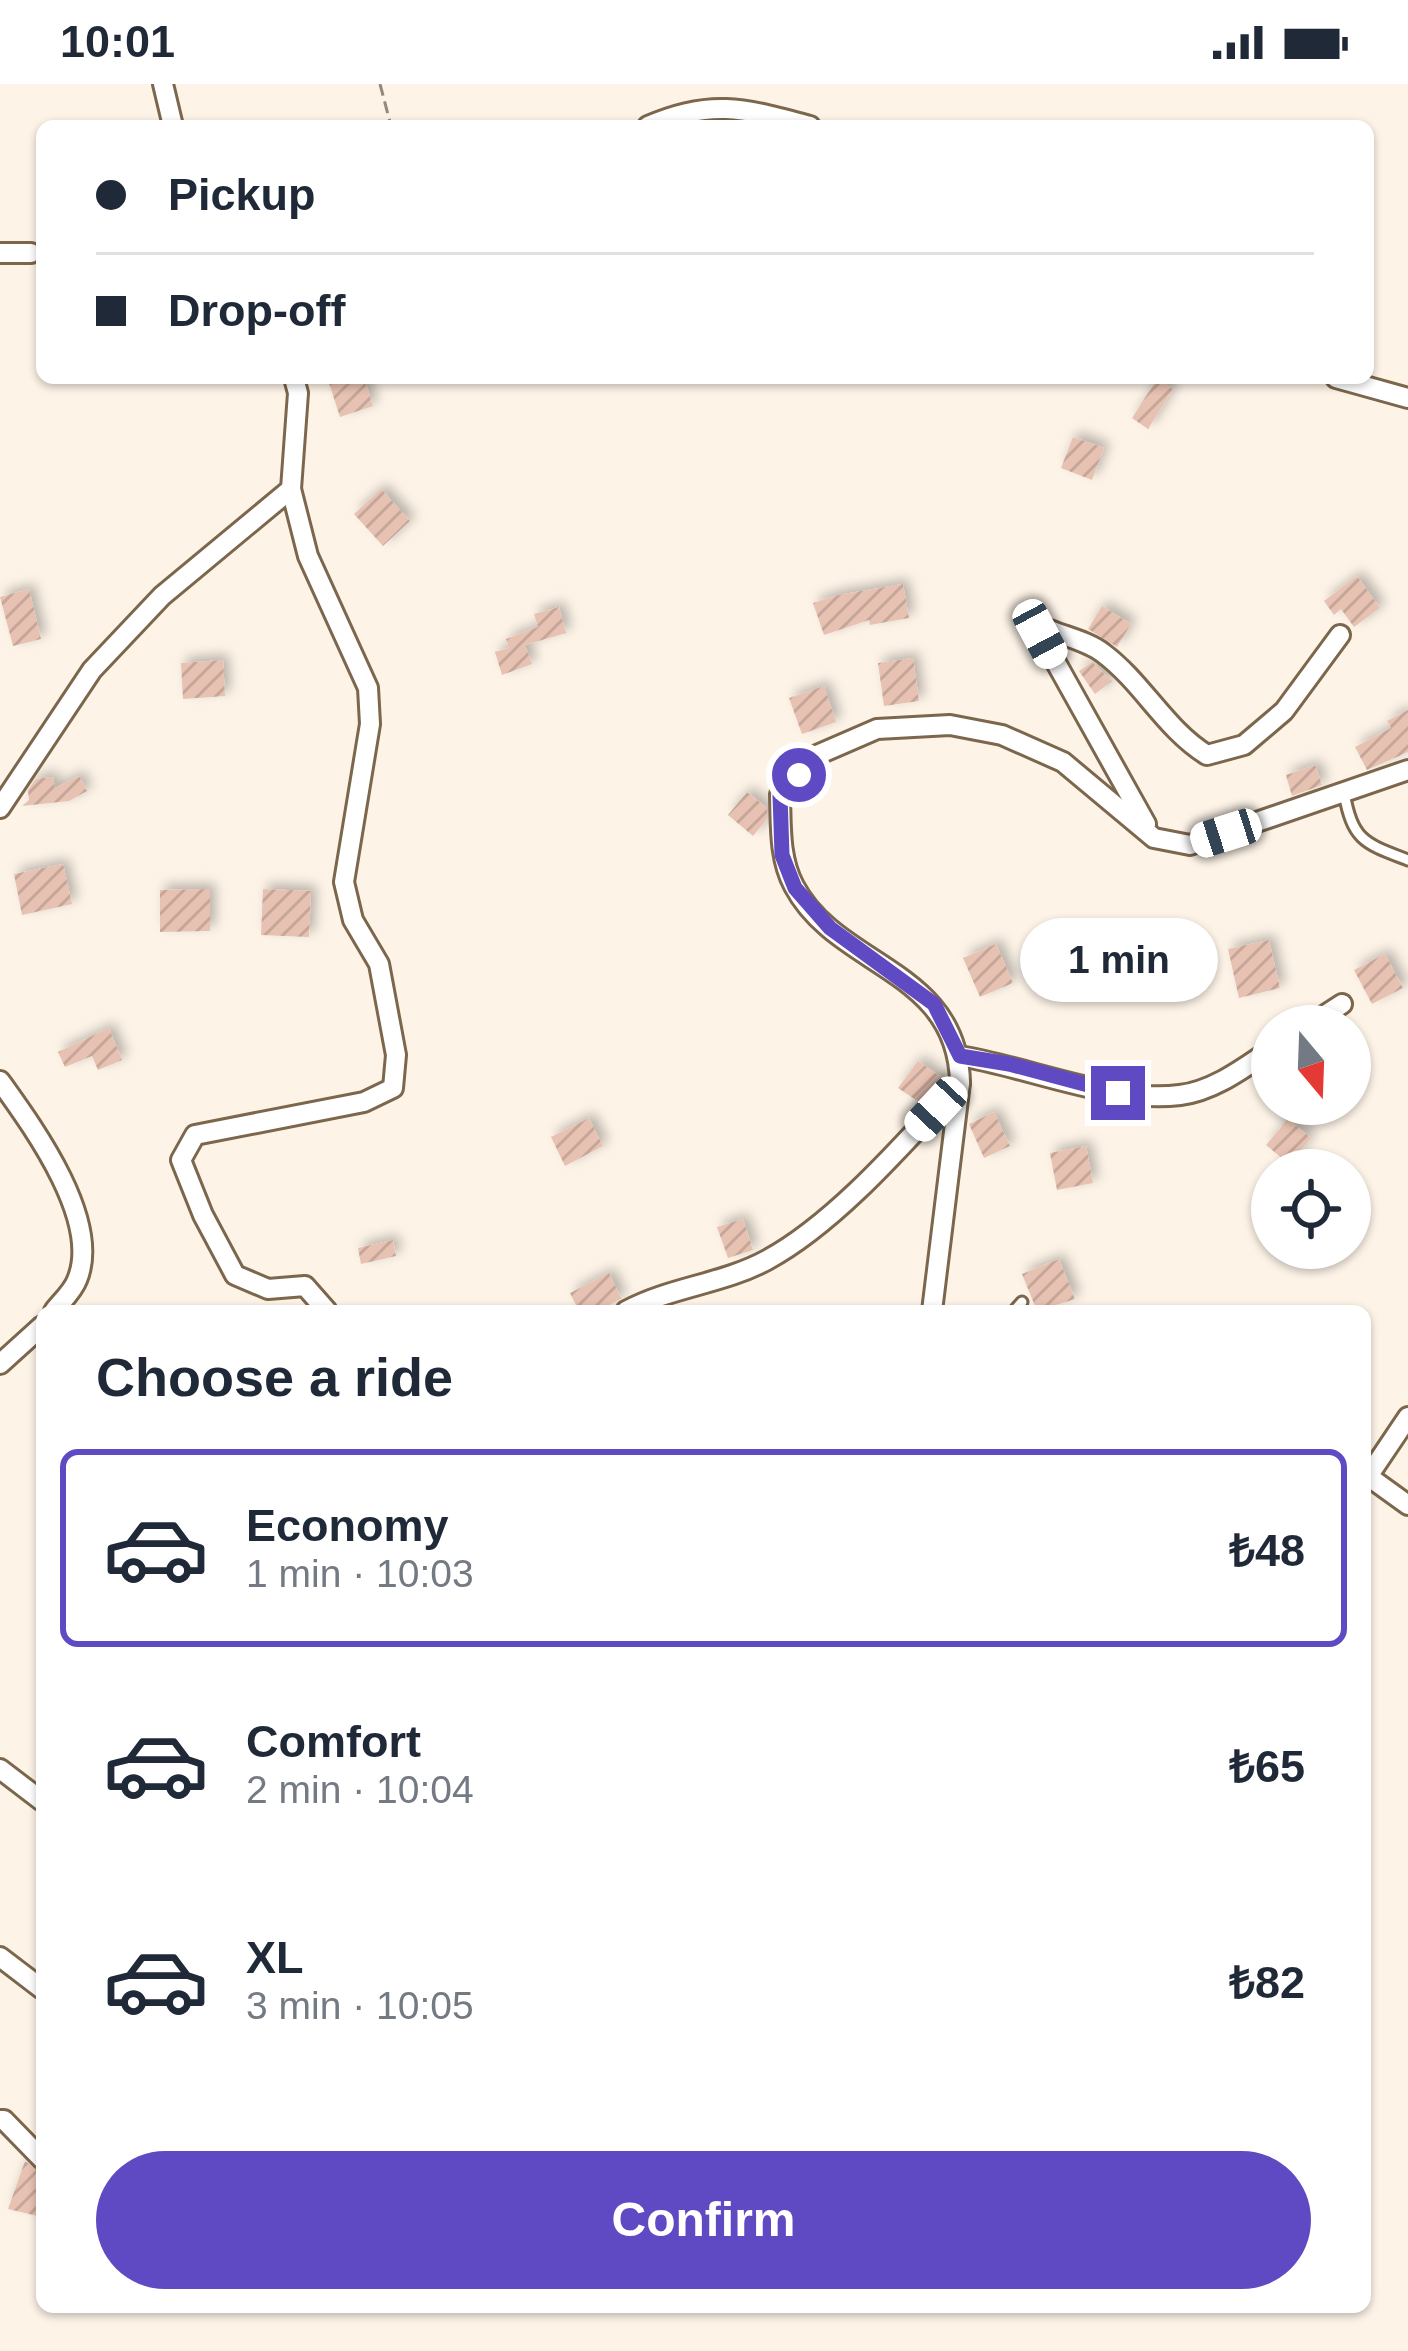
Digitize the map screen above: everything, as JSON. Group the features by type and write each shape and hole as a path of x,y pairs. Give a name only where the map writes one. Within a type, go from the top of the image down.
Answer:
{"street":[{"path":"163,84 172,120"},
{"path":"661,120 677,113 736,106 788,120"},
{"path":"0,253 31,253"},
{"path":"296,384 290,489 308,556 368,688 370,724 344,882 352,920 379,964 396,1055 393,1088 364,1102 195,1135 181,1160 235,1275 268,1289 305,1286 322,1305"},
{"path":"1358,384 1408,398"},
{"path":"0,808 92,670 161,596 290,489"},
{"path":"1154,838 1040,634 1050,630 1101,651 1153,701 1184,740 1207,755 1244,745 1284,711 1340,635"},
{"path":"933,1305 960,1056 934,1004 830,928 795,888 782,855 780,795 817,754 878,729 950,725 1002,735 1064,762 1154,838 1190,845 1408,770"},
{"path":"960,1056 1118,1093 1182,1095 1226,1079 1251,1063"},
{"path":"0,1081 39,1137 68,1195 84,1245 77,1281 59,1305"},
{"path":"643,1305 765,1262 808,1232 888,1161 960,1083"},
{"path":"0,1364 36,1331"},
{"path":"1371,1468 1408,1417"},
{"path":"1371,1477 1408,1505"},
{"path":"0,1769 36,1796"},
{"path":"0,1957 36,1984"},
{"path":"0,2120 36,2153"}],"lane":[{"path":"1344,793 1351,827 1374,847 1408,860"}],"path":[{"path":"380,84 389,120"}],"building":[{"path":"329,384 366,384 373,406 340,417"},
{"path":"1154,384 1173,389 1148,429 1132,418"},
{"path":"1073,437 1104,448 1092,480 1061,468"},
{"path":"381,489 410,521 383,546 354,514"},
{"path":"1357,576 1380,608 1354,627 1341,609 1334,615 1324,601"},
{"path":"903,584 909,618 870,625 869,620 824,635 813,603"},
{"path":"29,589 41,639 13,646 0,597"},
{"path":"1102,606 1131,624 1117,647 1088,629"},
{"path":"559,607 566,633 525,645 532,664 502,675 495,652 509,648 506,639 538,627 534,614"},
{"path":"913,658 919,701 884,706 878,663"},
{"path":"223,660 225,696 183,699 181,663"},
{"path":"1092,662 1112,681 1095,694 1079,671"},
{"path":"824,686 836,722 802,734 789,698"},
{"path":"1408,710 1408,752 1367,770 1355,747 1391,728 1387,721"},
{"path":"1315,765 1322,785 1292,796 1286,775"},
{"path":"79,776 87,791 69,801 22,806 36,779 53,777 55,788"},
{"path":"747,792 767,808 767,819 753,836 728,815"},
{"path":"63,864 72,904 22,915 14,874"},
{"path":"210,889 210,931 160,932 160,890"},
{"path":"263,889 311,891 309,937 261,935"},
{"path":"1269,940 1280,988 1239,998 1228,949"},
{"path":"996,944 1013,983 980,997 963,958"},
{"path":"1385,954 1403,988 1372,1004 1354,970"},
{"path":"109,1028 122,1060 98,1070 92,1056 65,1067 58,1052"},
{"path":"918,1061 944,1079 922,1104 898,1088"},
{"path":"994,1112 1010,1146 984,1158 969,1124"},
{"path":"589,1118 603,1146 565,1166 551,1137"},
{"path":"1283,1125 1295,1125 1311,1138 1302,1149 1266,1145"},
{"path":"1086,1146 1093,1183 1057,1190 1050,1153"},
{"path":"743,1219 753,1250 728,1258 717,1227"},
{"path":"393,1240 396,1256 361,1264 358,1248"},
{"path":"1059,1259 1075,1299 1035,1305 1022,1274"},
{"path":"609,1273 621,1298 610,1305 576,1305 570,1293"},
{"path":"25,2161 36,2169 36,2216 8,2209"}],"route":[{"path":"799,775 780,795 782,855 795,888 830,928 934,1004 960,1056 1118,1093"}]}
